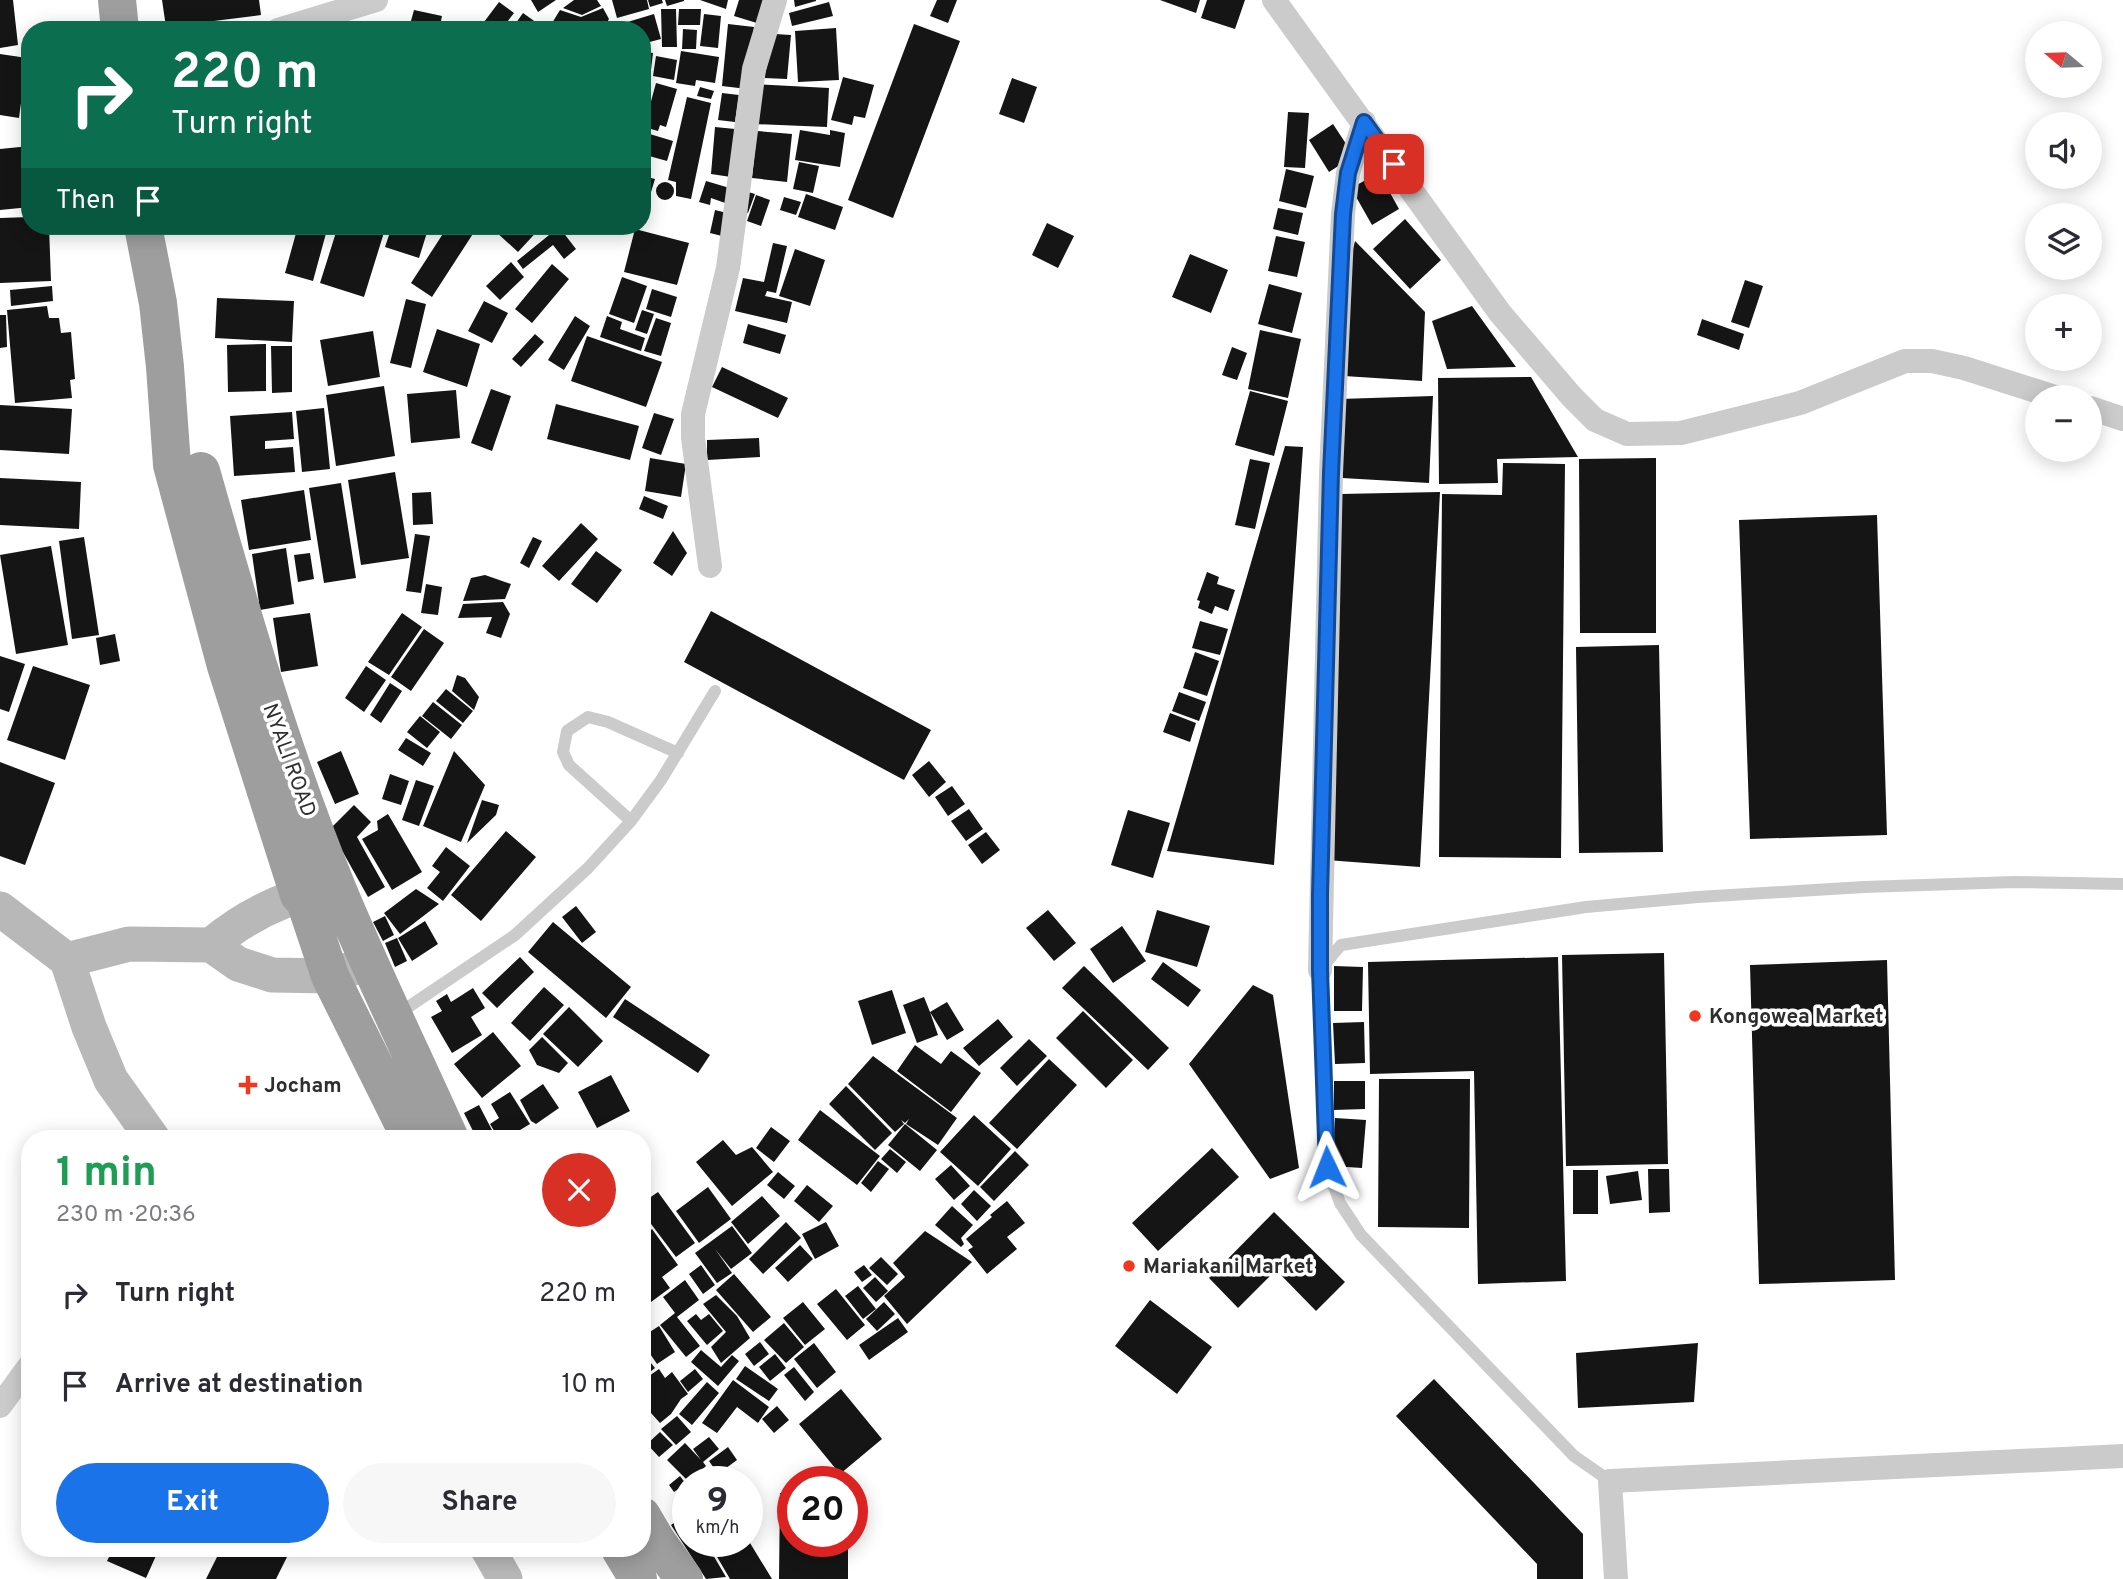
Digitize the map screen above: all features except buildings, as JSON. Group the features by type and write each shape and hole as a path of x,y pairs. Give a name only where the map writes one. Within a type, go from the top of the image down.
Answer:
{"highway":[{"path":"117,0 119,21"},
{"name":"NYALI ROAD","path":"145,235 158,303 172,465 226,666 299,895 305,901 330,976 407,1130"},
{"name":"NYALI ROAD","path":"165,366 195,453 270,708 336,886 368,963 446,1130"},
{"path":"651,1532 684,1579"},
{"path":"625,1557 639,1579"}],"main road":[{"path":"211,946 235,925 299,895 336,886"},
{"path":"0,909 67,960 89,1027 111,1080 147,1130"},
{"path":"67,960 129,944 211,946 257,972 296,977 330,976 368,963"},
{"path":"493,1557 505,1579"}],"street":[{"path":"307,21 376,0"},
{"path":"710,566 693,439 693,414 728,268 754,69 775,0"},
{"path":"1274,0 1500,313 1595,420 1627,434 1681,433 1800,403 1905,361 1932,361 1964,368 2025,387"},
{"path":"1320,970 1331,473 1343,214 1348,173 1364,122"},
{"path":"2102,412 2123,419"},
{"path":"0,1406 21,1377"},
{"path":"1616,1579 1610,1481 2123,1456"}],"lane":[{"path":"395,1016 515,935 588,868 631,821 678,753 715,691"},
{"path":"631,821 569,765 563,752 568,731 588,717 608,722 678,753"},
{"path":"1610,1481 1574,1456 1361,1235 1340,1203 1327,1167 1320,970 1341,945 1586,906 1864,887 2014,882 2123,884"}],"place":[{"name":"Kongowea Market","path":"1695,1016"},
{"name":"Jocham","path":"248,1085"},
{"name":"Mariakani Market","path":"1129,1266"}],"route":[{"path":"1327,1167 1320,895 1331,473 1343,214 1348,173 1364,122 1394,164"}]}
